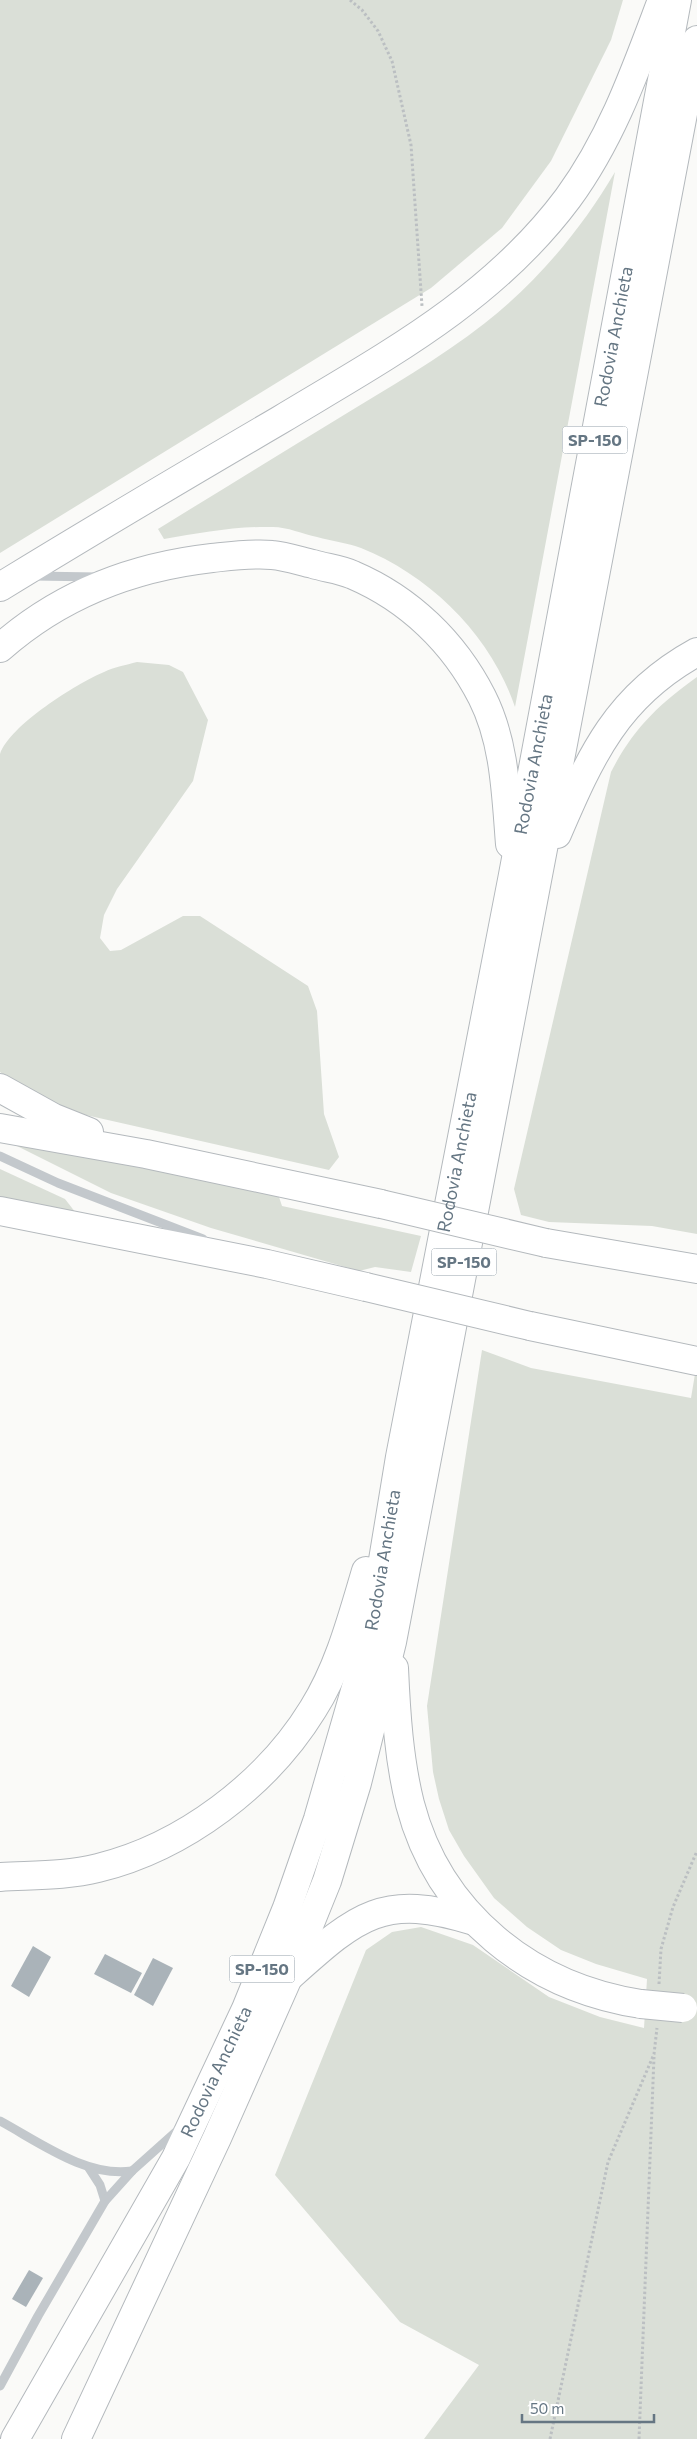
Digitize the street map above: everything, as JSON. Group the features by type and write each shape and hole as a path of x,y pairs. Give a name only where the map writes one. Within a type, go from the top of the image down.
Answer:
{"highway":[{"path":"9,581 424,333 468,301 509,266 567,199 606,139 625,97 662,0"},
{"name":"Rodovia Anchieta","path":"77,2438 217,2138 287,1980 327,1880 357,1783 392,1642 677,0"},
{"name":"Rodovia Anchieta","path":"15,2439 176,2158 246,2009 287,1908 318,1819 370,1639 400,1457 525,881 697,40"},
{"path":"0,648 15,634 48,612 117,577 172,562 228,556 273,555 351,574 390,593 427,622 455,653 482,698 498,743 525,881"},
{"path":"525,881 611,726 632,701 653,681 697,652"},
{"path":"0,1088 54,1118 146,1154"},
{"path":"0,1128 146,1154 381,1204 546,1243 697,1269"},
{"path":"0,1211 267,1264 530,1326 697,1361"},
{"path":"0,1215 27,1216"},
{"path":"0,1877 59,1875 99,1868 136,1855 168,1841 201,1822 231,1802 263,1773 314,1709 333,1669 348,1631 400,1457"},
{"path":"392,1642 402,1766 411,1806 423,1842 452,1894 474,1921 504,1948 561,1982 613,2000 650,1996 690,2008"},
{"path":"287,1980 333,1938 366,1916 375,1913 404,1908 429,1910 474,1921"}],"lane":[{"path":"9,581 117,577"},
{"path":"0,1156 58,1183 267,1264"},
{"path":"0,2386 38,2316 105,2201 132,2171 176,2132 200,2107"},
{"path":"0,2121 89,2168 112,2173 132,2171"},
{"path":"89,2168 100,2185 105,2201"}],"path":[{"path":"350,0 362,10 378,32 392,61 411,145 424,333"},
{"path":"650,1996 673,1906 697,1852"},
{"path":"639,2439 654,2054 657,2026"},
{"path":"550,2439 608,2162 654,2054"}],"shaded area":[{"path":"0,0 623,0 611,40 551,161 502,228 431,288 0,553"},
{"path":"615,172 515,707 491,656 455,611 434,592 387,560 356,546 278,527 232,529 164,539 158,529 413,373 485,323 522,290 557,254 588,214"},
{"path":"137,662 169,665 183,672 208,720 193,781 117,889 104,915 100,938 110,951 121,950 183,916 200,916 308,986 317,1011 324,1114 339,1157 329,1170 68,1111 21,1087 0,1072 0,754 6,743 30,718 61,696 108,670"},
{"path":"697,677 697,1234 652,1226 549,1222 521,1215 514,1189 611,772 638,730 671,697"},
{"path":"11,1143 278,1194 282,1206 421,1236 411,1272 375,1267 359,1271 211,1228 111,1193"},
{"path":"0,1169 65,1199 79,1217 0,1201"},
{"path":"482,1350 531,1368 691,1398 697,1362 697,2439 424,2439 479,2365 400,2322 275,2175 366,1950 392,1932 421,1927 473,1945 549,1997 600,2017 644,2028 647,1979 596,1964 561,1950 527,1927 494,1898 464,1856 449,1830 439,1799 433,1772 427,1706"}],"building":[{"path":"33,1946 51,1957 29,1997 11,1986"},
{"path":"105,1954 142,1973 131,1993 94,1974"},
{"path":"153,1958 173,1968 153,2006 134,1995"},
{"path":"29,2270 43,2278 26,2307 12,2299"}]}
